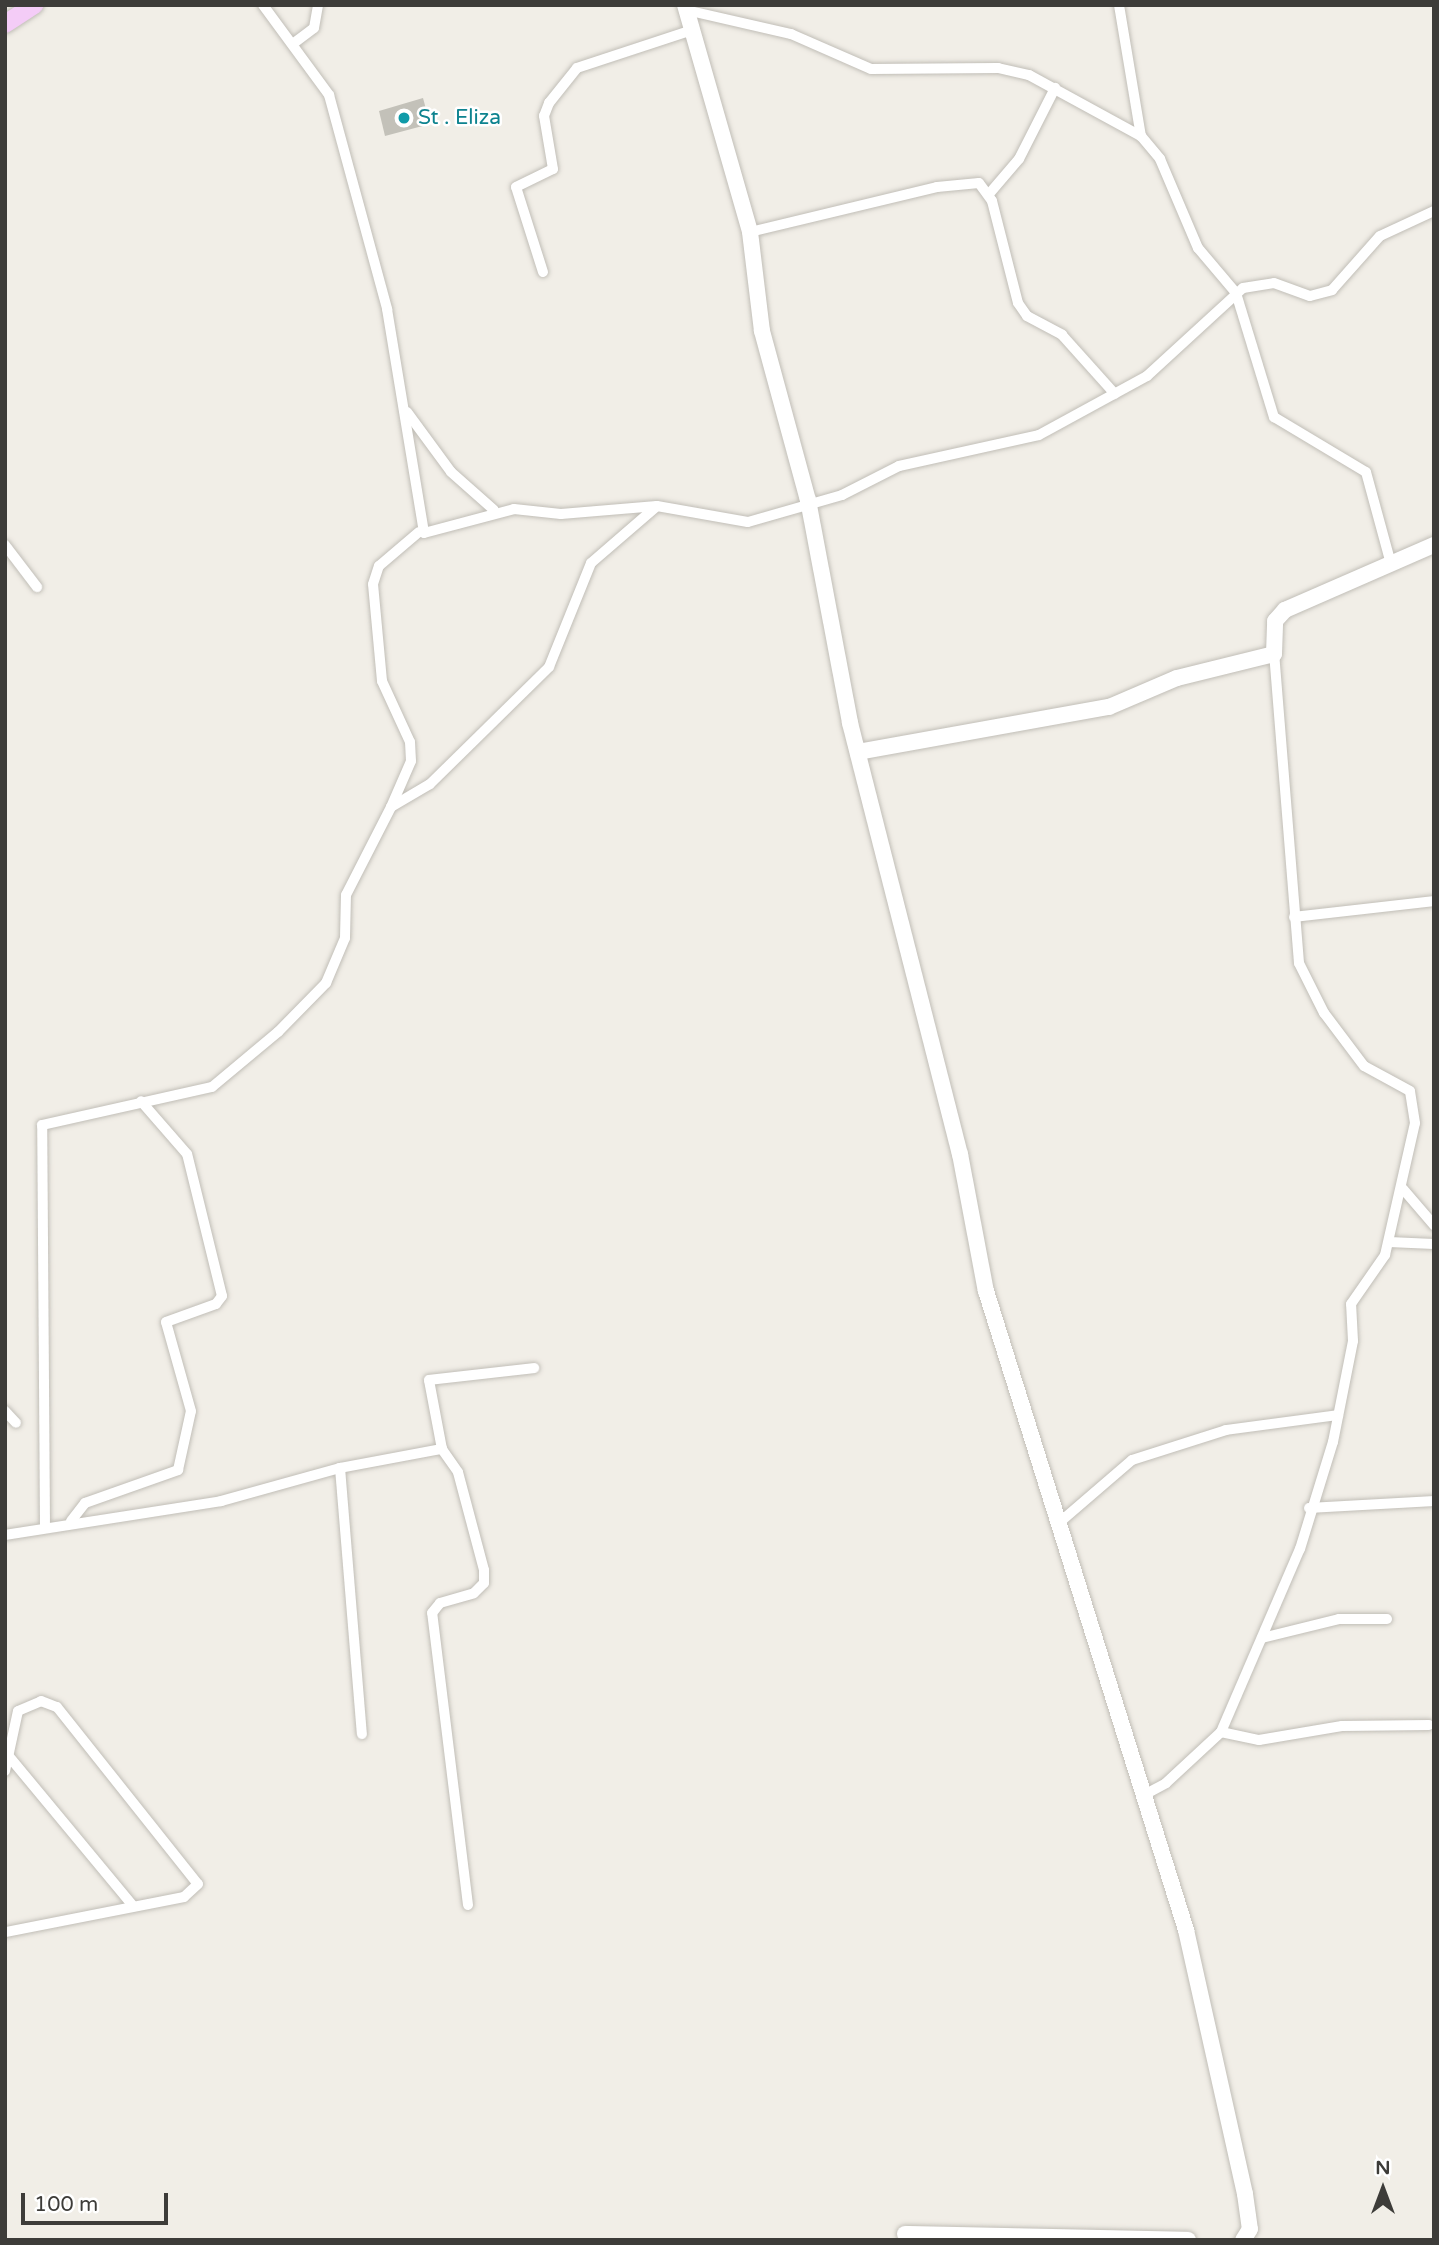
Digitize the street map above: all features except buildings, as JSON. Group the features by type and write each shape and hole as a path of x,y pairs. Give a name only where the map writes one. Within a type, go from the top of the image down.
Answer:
{"main road":[{"path":"5,24 34,5"}],"street":[{"path":"263,5 294,43 329,95 387,309 406,410 419,532"},
{"path":"294,43 314,28 318,5"},
{"path":"1119,5 1141,136"},
{"path":"1243,2240 1250,2218 1206,2017 1012,1359 994,1325 960,1154 858,752 808,500 762,331 750,232 689,31 685,8 791,34 871,69 998,68 1055,88 1141,136 1160,159 1198,248 1236,293 1274,417 1366,472 1391,564"},
{"path":"543,272 516,187 553,169 544,116 549,103 577,68 689,31"},
{"path":"989,194 1019,159 1055,88"},
{"path":"750,232 937,187 979,183 989,194 1018,303 1027,316 1062,335 1115,394"},
{"path":"45,1527 40,1134 47,1120 202,1090 232,1076 326,983 345,938 346,895 411,761 410,742 382,681 373,584 379,566 419,532 494,510 574,514 657,506 748,522 808,500 842,495 899,466 1039,435 1115,394 1174,354 1236,293 1274,283 1310,296 1332,290 1380,236 1434,211"},
{"path":"406,410 442,462 494,510"},
{"path":"391,807 430,784 549,667 591,563 657,506"},
{"path":"5,545 37,587"},
{"path":"1142,1796 1166,1783 1221,1732 1300,1549 1308,1508 1338,1415 1353,1341 1351,1304 1365,1292 1389,1242 1403,1189 1415,1097 1364,1066 1324,1013 1299,963 1274,654 1278,616 1434,545"},
{"path":"858,752 1109,707 1177,678 1274,654"},
{"path":"1294,917 1434,901"},
{"path":"71,1521 85,1503 178,1470 191,1411 166,1322 216,1304 222,1296 187,1154 141,1101"},
{"path":"1403,1189 1434,1225"},
{"path":"1389,1242 1434,1244"},
{"path":"468,1905 432,1613 440,1603 474,1593 484,1583 484,1570 458,1472 442,1449 431,1377 534,1368"},
{"path":"5,1411 16,1423"},
{"path":"1060,1522 1132,1460 1226,1430 1338,1415"},
{"path":"5,1535 71,1521 221,1501 340,1468 442,1449"},
{"path":"340,1468 362,1734"},
{"path":"1308,1508 1434,1501"},
{"path":"1262,1638 1297,1634 1339,1619 1387,1619"},
{"path":"5,1771 19,1711 29,1703 57,1707 195,1873 192,1893 5,1933"},
{"path":"1221,1732 1259,1740 1342,1726 1429,1725"},
{"path":"7,1754 133,1906"},
{"path":"905,2234 1188,2240"}],"place":[{"name":"St . Eliza","path":"404,118"}]}
